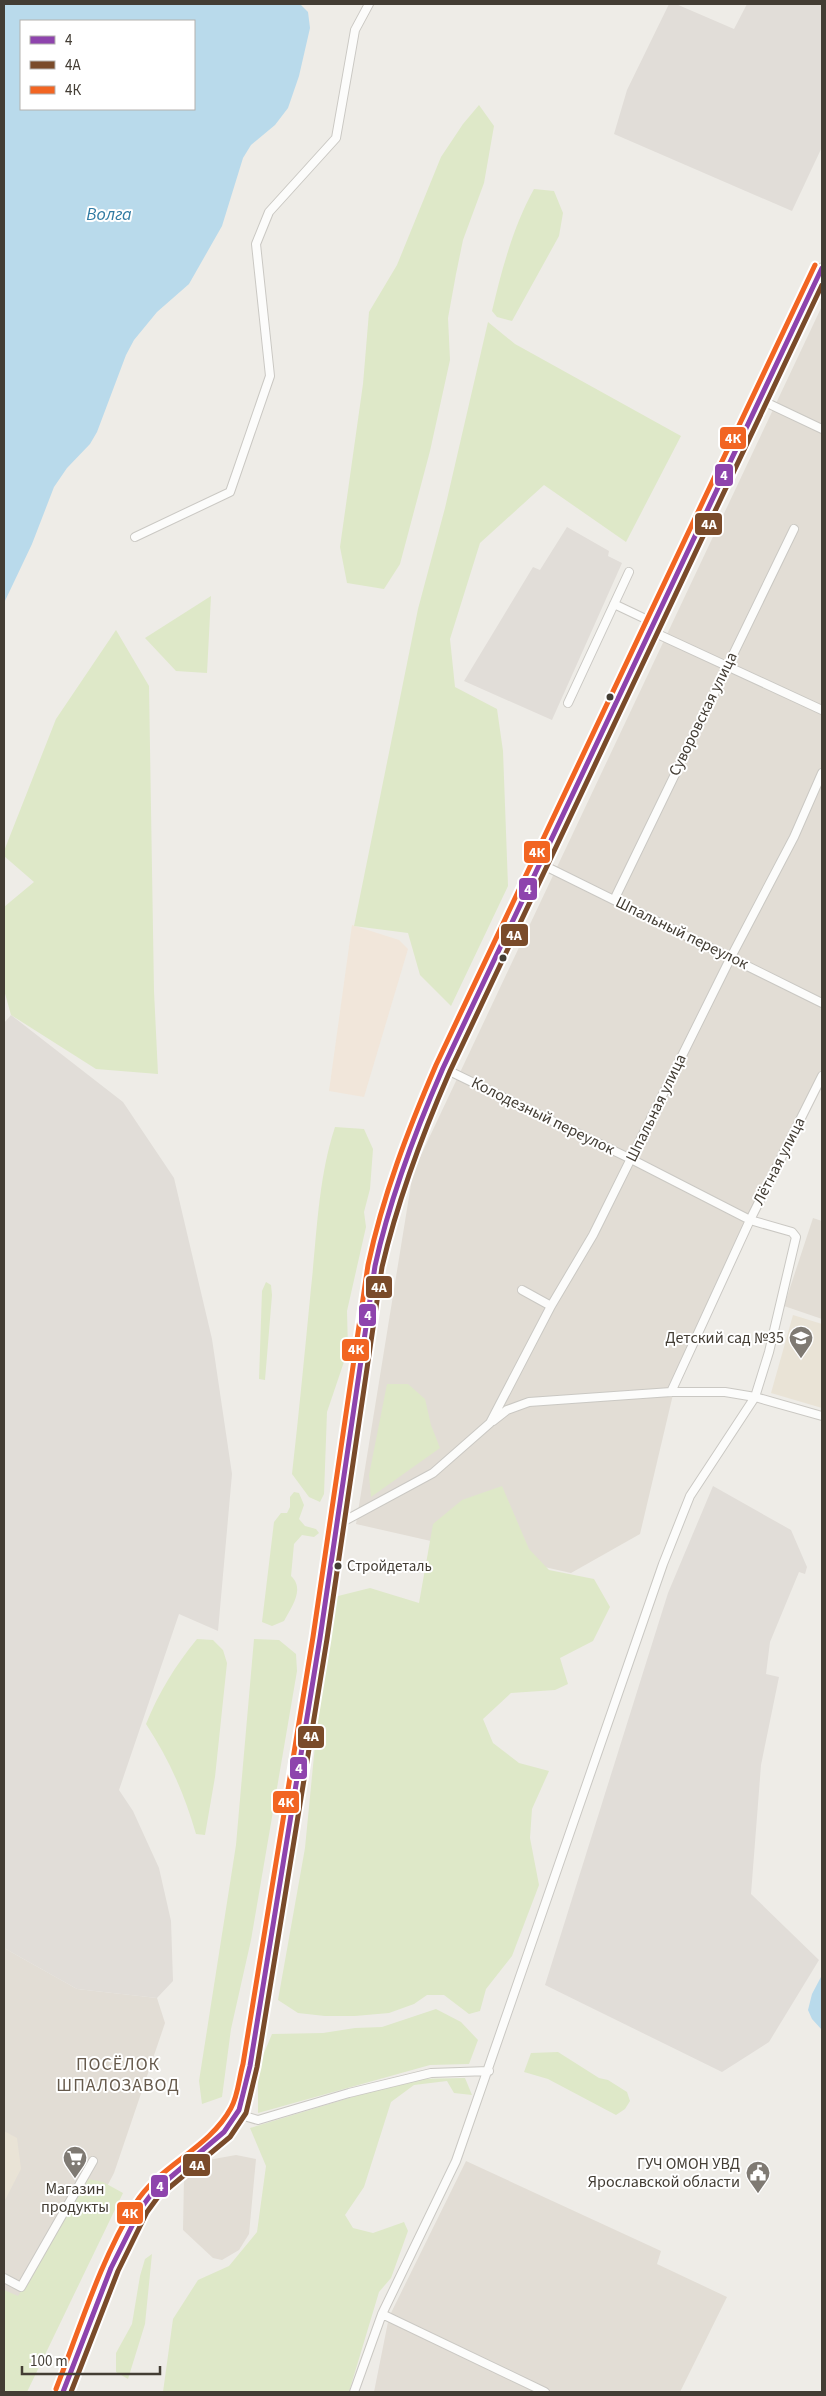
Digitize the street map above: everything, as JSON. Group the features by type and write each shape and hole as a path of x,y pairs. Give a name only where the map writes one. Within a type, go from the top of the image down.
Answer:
{"street":[{"path":"135,537 230,492 270,376 256,244 269,212 336,138 355,30 369,4"},
{"path":"63,2392 111,2268 140,2208 153,2192 224,2132 237,2114 250,2066 320,1638 335,1526 381,1234 403,1163 443,1068 822,268"},
{"path":"761,400 822,429"},
{"name":"Суворовская улица","path":"614,900 794,529"},
{"path":"568,703 629,572"},
{"path":"614,604 652,627 726,666 822,710"},
{"name":"Шпальная улица","path":"335,1526 433,1473 490,1423 552,1306 593,1235 731,957 794,837 822,772"},
{"name":"Шпальный переулок","path":"541,864 822,1003"},
{"name":"Колодезный переулок","path":"443,1068 631,1159 750,1220 792,1232 796,1237 769,1352 755,1397"},
{"name":"Лётная улица","path":"671,1392 750,1220 822,1076"},
{"path":"522,1290 552,1306"},
{"path":"490,1423 507,1410 529,1402 671,1392 725,1392 755,1397 822,1416"},
{"path":"354,2392 382,2314 456,2161 663,1564 690,1496 755,1397"},
{"path":"237,2114 258,2120 349,2093 431,2073 488,2071"},
{"path":"4,2278 20,2287 93,2160"},
{"path":"382,2314 545,2392"}],"shaded area":[{"path":"669,4 676,4 734,29 747,4 822,4 822,147 792,211 614,134 627,90"},
{"path":"822,306 822,1068 745,1226 675,1386 640,1534 571,1573 356,1524 413,1172"},
{"path":"567,527 609,551 608,556 622,563 552,720 464,681 533,567 540,570"},
{"path":"352,925 399,940 408,949 364,1097 329,1091"},
{"path":"11,1015 123,1102 174,1178 212,1339 232,1474 218,1631 179,1614 119,1790 133,1811 159,1868 171,1921 173,1981 157,1998 77,1989 4,1948 4,1023"},
{"path":"813,1218 822,1221 822,1319 784,1306"},
{"name":"Детский сад №35","path":"793,1315 822,1324 822,1408 771,1393"},
{"path":"713,1486 791,1530 807,1567 805,1574 799,1572 770,1642 766,1674 779,1677 761,1765 751,1894 819,1960 769,2042 722,2072 545,1985 668,1593"},
{"path":"4,1948 77,1989 157,1998 165,2023 114,2173 49,2298 4,2324"},
{"path":"4,2131 17,2138 21,2169 4,2202"},
{"path":"236,2155 256,2159 249,2234 239,2250 222,2260 213,2258 183,2230 184,2177 185,2174 199,2173 208,2160"},
{"path":"466,2161 661,2251 657,2264 727,2297 680,2392 374,2392 389,2317"}],"green space":[{"path":"479,105 494,126 484,183 463,240 448,318 450,360 430,451 400,564 384,589 347,583 340,547 363,384 369,312 397,265 441,157 463,124"},
{"path":"534,189 554,191 563,213 559,236 512,321 497,317 492,311 514,233"},
{"path":"488,322 515,344 681,436 626,542 544,485 480,543 450,639 455,687 497,709 503,751 508,886 451,1006 420,975 408,933 354,926 418,609 445,508"},
{"path":"211,596 207,673 176,671 145,638"},
{"path":"116,630 149,686 154,991 158,1074 96,1069 11,1015 4,990 4,907 34,882 4,856 4,851 56,719"},
{"path":"335,1127 364,1129 373,1149 370,1189 364,1212 366,1227 347,1311 348,1350 327,1412 324,1494 320,1502 309,1497 292,1474 319,1207 325,1166"},
{"path":"266,1282 271,1285 272,1295 265,1380 259,1379 262,1291"},
{"path":"387,1384 408,1384 425,1399 431,1425 440,1448 371,1497 369,1475"},
{"path":"502,1486 529,1549 549,1570 594,1579 610,1607 593,1641 560,1658 568,1684 555,1690 511,1693 483,1719 493,1743 519,1763 549,1771 532,1809 530,1838 539,1885 512,1956 486,1989 480,2011 469,2014 444,1995 427,1995 414,2004 389,2013 325,2016 298,2013 278,2000 305,1848 320,1694 334,1597 370,1588 419,1603 433,1524 462,1500"},
{"path":"294,1492 299,1493 304,1505 299,1519 305,1526 316,1529 319,1533 314,1537 302,1535 294,1544 291,1576 297,1586 296,1598 284,1621 272,1626 262,1622 274,1522 281,1513 287,1513 290,1507 290,1497"},
{"path":"197,1639 213,1640 223,1650 227,1663 215,1777 205,1835 196,1834 175,1777 162,1750 146,1724 168,1680"},
{"path":"254,1639 279,1640 296,1654 297,1671 251,1940 231,2029 222,2097 202,2104 199,2081 236,1845"},
{"path":"436,2009 461,2022 478,2040 469,2064 430,2065 258,2113 258,2067 272,2034 323,2033 355,2028 382,2027"},
{"path":"558,2052 599,2078 608,2080 627,2092 630,2101 625,2109 616,2115 548,2079 524,2072 531,2053"},
{"path":"465,2078 472,2095 454,2093 447,2081 414,2085 391,2102 364,2187 345,2215 353,2228 373,2233 404,2222 408,2231 391,2278 379,2292 349,2392 163,2392 173,2319 198,2280 229,2266 257,2232 266,2166 250,2128 412,2079"},
{"path":"88,2179 103,2182 123,2193 27,2392 4,2392 4,2290 18,2296"},
{"path":"152,2254 145,2324 128,2379 116,2372 116,2353 132,2324 140,2276 145,2259"}],"water":[{"name":"Волга","path":"4,4 300,4 308,12 310,28 299,76 288,108 275,125 251,145 243,158 222,226 189,284 157,312 134,340 126,355 97,432 90,444 67,468 54,487 32,544 4,603"},
{"path":"822,1975 822,2030 812,2019 808,2010 812,1994"}],"transit line":[{"name":"4К","path":"56,2389 91,2295 111,2248 135,2204 157,2178 210,2135 222,2122 231,2108 237,2092 313,1637 368,1265 381,1213 397,1163 436,1065 815,265"},
{"name":"4","path":"63,2392 111,2268 141,2208 153,2192 224,2132 239,2110 250,2066 320,1638 375,1266 388,1215 404,1165 443,1068 822,268"},
{"name":"4А","path":"71,2392 118,2271 147,2212 158,2197 230,2137 246,2113 257,2067 327,1639 382,1267 395,1217 412,1168 450,1071 822,285"}],"place":[{"name":"Детский сад №35","path":"801,1359"},
{"name":"Стройдеталь","path":"338,1566"},
{"name":"Магазин продукты","path":"75,2179"},
{"name":"ГУЧ ОМОН УВД Ярославской области","path":"758,2194"}],"district":[{"name":"ПОСЁЛОК ШПАЛОЗАВОД","path":"118,2074"}]}
